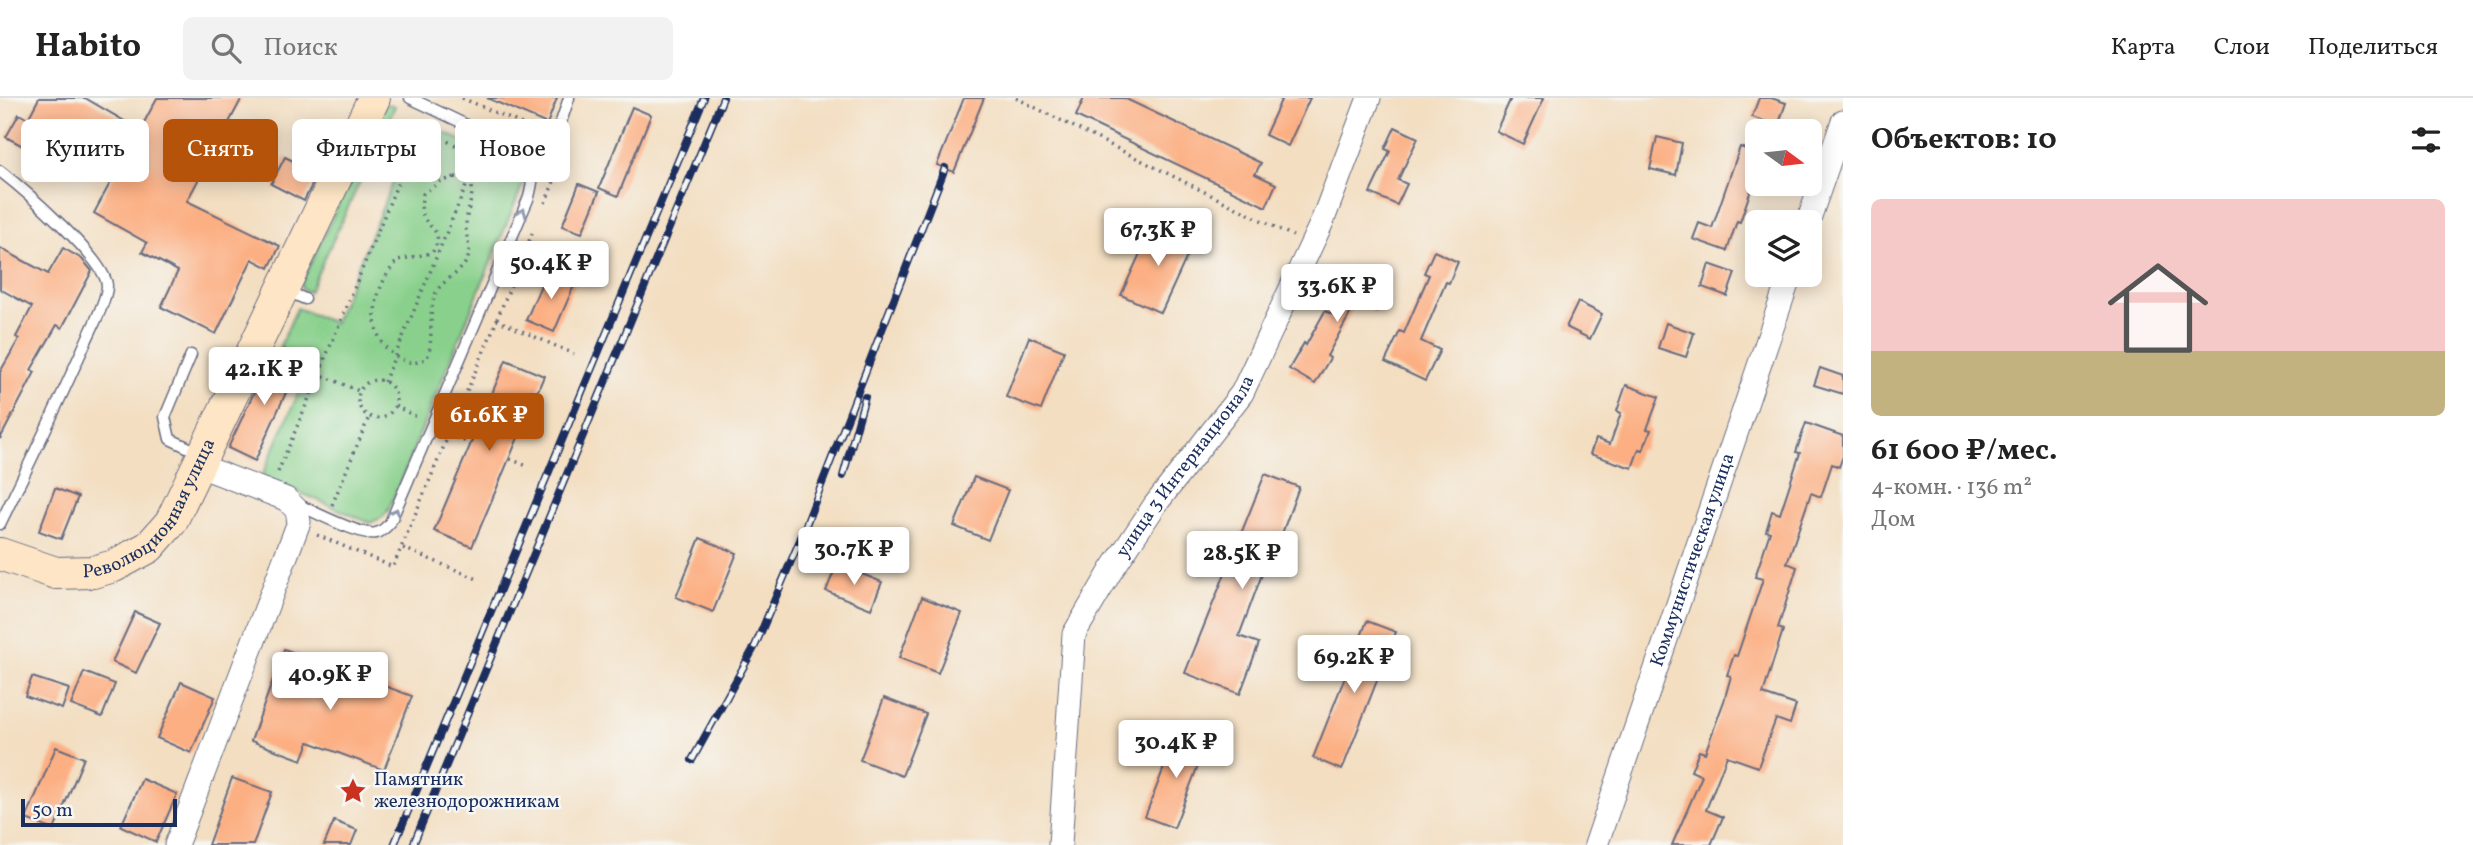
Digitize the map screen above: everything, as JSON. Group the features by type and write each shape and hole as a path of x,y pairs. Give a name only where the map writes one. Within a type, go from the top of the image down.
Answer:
{"main road":[{"name":"Революционная улица","path":"0,554 56,573 93,572 114,566 149,547 171,522 260,339 293,294 370,99"}],"street":[{"name":"улица 3 Интернационала","path":"1060,845 1074,634 1155,505 1242,393 1311,245 1369,98"},
{"path":"1812,210 1843,121"},
{"name":"Коммунистическая улица","path":"1596,845 1786,287"},
{"path":"176,845 299,522 297,510 286,499 202,461"}],"lane":[{"path":"563,119 569,98"},
{"path":"413,114 414,100 455,119"},
{"path":"0,171 32,197 101,268 107,286 97,316 59,402 0,524"},
{"path":"286,499 362,532 374,534 384,530 390,523 529,197 532,182"},
{"path":"191,355 164,417 170,439 202,461"}],"path":[{"path":"1016,98 1311,245"},
{"path":"494,119 496,113"},
{"path":"275,478 416,139 426,134 455,145"},
{"path":"455,178 447,179 423,194 422,215 426,223 438,233 437,246 432,253 398,260 381,285 376,330 383,346 408,362 416,363 427,358 434,295 439,286 468,260 470,252 466,222 472,194 469,182"},
{"path":"384,382 468,182"},
{"path":"260,339 322,366"},
{"path":"319,374 359,391"},
{"path":"378,380 384,382 390,384 396,395 395,406 387,416 375,419 364,415 358,404 359,391 367,383 378,380"},
{"path":"320,536 369,417"},
{"path":"510,459 527,466"},
{"path":"322,498 333,503"},
{"path":"403,548 480,580"}],"green space":[{"path":"385,105 395,106 389,119 378,119"},
{"path":"441,131 455,138 455,182 523,182 388,511 383,517 370,523 262,476 310,367 277,353 297,308 334,323 393,182 441,182"},
{"path":"349,182 360,182 309,292 302,289 301,284"}],"building":[{"path":"39,98 85,98 121,119 28,119"},
{"path":"157,98 242,98 231,119 163,119 163,182 197,182 187,201 280,246 269,268 252,259 216,334 161,307 178,271 142,252 147,243 94,213 111,182 149,182 149,119 146,119"},
{"path":"487,98 557,98 549,119 535,119"},
{"path":"964,98 984,98 954,172 937,165"},
{"path":"1084,98 1124,98 1261,163 1255,174 1276,184 1266,207 1076,116"},
{"path":"1282,98 1310,98 1288,146 1265,135"},
{"path":"1511,98 1544,98 1523,144 1496,131"},
{"path":"1759,98 1771,98 1786,103 1780,119 1752,117"},
{"path":"632,107 651,115 618,196 599,188"},
{"path":"19,114 28,119 21,119 21,145 6,137"},
{"path":"1395,127 1418,138 1398,180 1407,184 1397,205 1370,193 1390,151 1385,149"},
{"path":"1657,137 1682,143 1676,175 1650,169"},
{"path":"1740,147 1745,149 1745,196 1749,196 1727,251 1693,239 1699,223 1712,228"},
{"path":"285,157 292,160 292,182 314,182 304,201 271,184 278,182 278,170"},
{"path":"579,184 599,192 582,233 562,226"},
{"path":"1154,223 1194,241 1161,313 1121,295"},
{"path":"0,248 48,274 63,248 82,259 92,271 62,328 57,325 31,370 35,372 0,439 0,372 19,339 16,337 32,307 0,289"},
{"path":"1434,251 1458,262 1449,283 1446,282 1421,341 1440,350 1425,381 1385,362 1400,331 1404,333 1429,275 1424,273"},
{"path":"1709,264 1735,273 1727,296 1702,287"},
{"path":"1354,268 1389,284 1376,312 1356,303 1315,384 1289,369 1325,311 1334,315"},
{"path":"548,269 576,281 554,332 526,320"},
{"path":"1578,302 1602,314 1590,339 1566,327"},
{"path":"1666,323 1694,333 1686,357 1658,348"},
{"path":"1029,337 1064,351 1041,410 1006,397"},
{"path":"273,352 299,364 255,461 228,448"},
{"path":"506,360 544,376 472,547 434,531"},
{"path":"1820,368 1843,376 1843,394 1814,385"},
{"path":"1626,385 1659,397 1647,429 1651,430 1643,450 1639,449 1632,468 1590,454 1596,439 1610,444 1621,413 1617,411"},
{"path":"1806,423 1843,436 1843,456 1839,467 1832,464 1821,497 1811,493 1787,563 1797,567 1778,628 1783,630 1763,694 1796,705 1790,724 1776,719 1758,767 1727,756 1706,810 1723,817 1711,845 1672,845 1702,776 1691,771 1699,751 1705,753 1724,701 1731,676 1727,675 1734,655 1737,656 1763,579 1755,577 1770,532 1766,531 1772,511 1780,514 1800,453 1796,452"},
{"path":"1265,474 1299,487 1280,539 1276,537 1239,636 1259,643 1240,694 1185,673"},
{"path":"974,477 1008,490 988,540 954,526"},
{"path":"55,488 78,497 61,539 39,531"},
{"path":"700,538 737,553 713,612 676,597"},
{"path":"837,564 882,582 871,609 826,591"},
{"path":"922,597 962,613 938,673 899,658"},
{"path":"135,612 160,623 136,673 112,662"},
{"path":"1367,621 1396,632 1342,770 1313,758"},
{"path":"284,649 412,696 384,770 309,742 302,760 251,741"},
{"path":"84,672 115,684 102,717 71,705"},
{"path":"32,677 69,689 62,709 25,696"},
{"path":"181,682 215,697 191,753 157,738"},
{"path":"884,698 926,714 902,776 860,760"},
{"path":"1178,731 1207,742 1174,828 1145,817"},
{"path":"56,747 84,758 54,830 26,819"},
{"path":"232,778 272,792 253,845 208,845"},
{"path":"142,779 177,794 156,842 121,826"},
{"path":"334,821 357,830 351,845 324,845"}],"railway":[{"path":"394,845 704,98"},
{"path":"413,845 723,98"},
{"path":"692,760 755,646 800,540 945,168"},
{"path":"843,476 865,397"}],"place":[{"name":"Памятник железнодорожникам","path":"353,791"}]}
